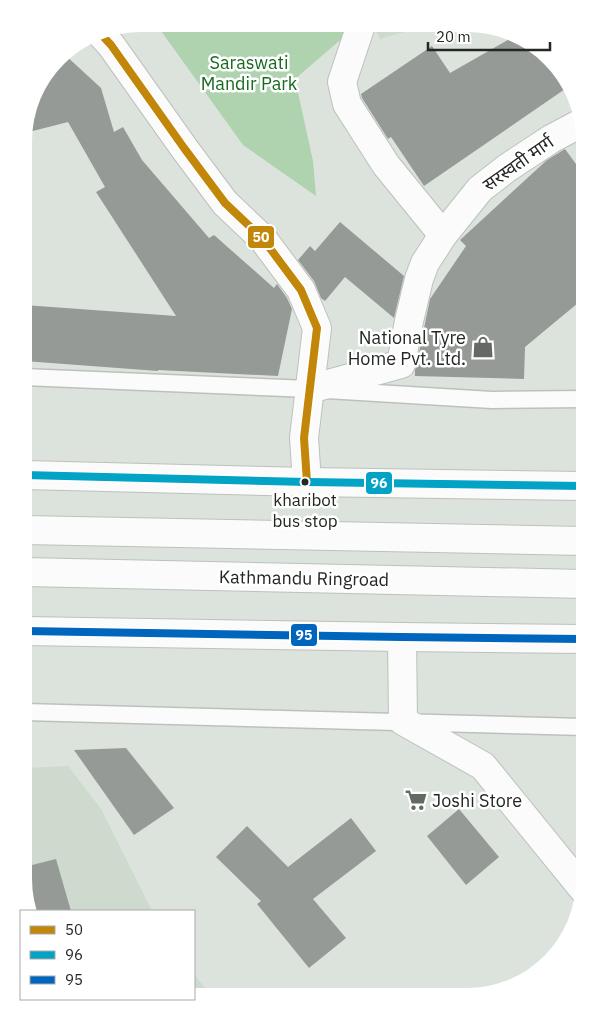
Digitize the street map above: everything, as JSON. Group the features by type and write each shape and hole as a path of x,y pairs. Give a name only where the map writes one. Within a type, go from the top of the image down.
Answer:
{"main road":[{"path":"359,32 342,82 347,104 386,165 443,235"},
{"path":"105,38 225,203 263,239 301,290 317,328 304,438 307,482"},
{"name":"सरस्वती मार्ग","path":"310,389 401,364 419,280 425,263 443,235 480,189 507,168 551,139 575,126"},
{"path":"32,475 576,486"},
{"path":"32,530 575,541"},
{"name":"Kathmandu Ringroad","path":"32,572 575,584"},
{"path":"32,630 575,639"},
{"path":"402,637 403,721 483,766 575,879"}],"lane":[{"path":"32,377 310,389 492,400 576,400"},
{"path":"32,712 575,727"}],"shaded area":[{"path":"377,32 404,32 380,39"},
{"path":"68,766 101,809 152,910 37,910 32,879 32,768"},
{"path":"195,975 205,988 195,988"}],"green space":[{"name":"Saraswati Mandir Park","path":"345,32 346,35 295,79 313,161 316,196 243,145 162,33"}],"building":[{"path":"507,41 521,47 544,64 563,91 424,186 391,137 388,139 361,94 432,46 450,73"},
{"path":"69,59 101,88 114,132 123,127 142,160 209,238 214,235 274,288 277,284 287,298 292,309 278,376 158,371 32,362 32,306 176,316 96,192 105,187 68,122 33,131 38,106 47,87 59,69"},
{"path":"565,149 576,164 576,305 525,347 524,379 415,376 430,299 466,246 460,240 547,160"},
{"path":"340,222 404,276 394,318 345,277 325,301 321,298 314,281 298,260 310,246 315,251"},
{"path":"126,748 174,808 134,835 74,750"},
{"path":"459,809 499,857 466,885 427,836"},
{"path":"351,818 376,851 313,899 346,938 309,968 257,904 261,901 216,857 247,826 288,867"},
{"path":"56,859 71,910 37,910 32,879 32,865"}],"transit line":[{"name":"50","path":"105,38 225,203 263,239 301,290 317,328 304,438 307,482"},
{"name":"96","path":"32,475 576,486"},
{"name":"95","path":"32,631 575,639"}],"place":[{"name":"National Tyre Home Pvt. Ltd.","path":"483,347"},
{"name":"kharibot bus stop","path":"305,482"},
{"name":"Joshi Store","path":"416,800"}]}
